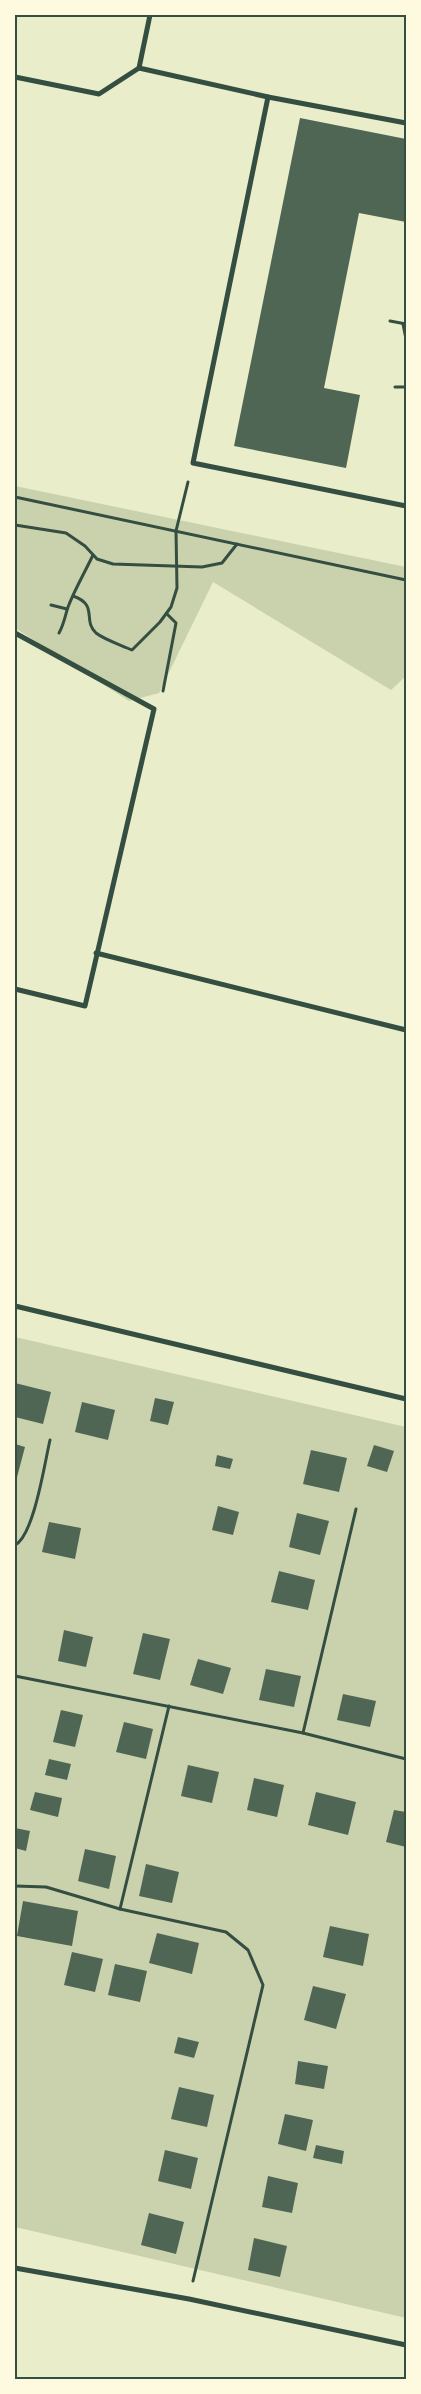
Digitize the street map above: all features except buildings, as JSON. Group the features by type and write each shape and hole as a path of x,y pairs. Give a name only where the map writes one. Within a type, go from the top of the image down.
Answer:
{"street":[{"path":"15,77 99,94 139,68 150,15"},
{"path":"139,68 406,123"},
{"path":"268,96 193,463 406,506"},
{"path":"15,633 154,710 85,1006 15,989"},
{"path":"96,953 406,1030"},
{"path":"15,1306 406,1399"},
{"path":"15,2268 189,2299 406,2345"}],"path":[{"path":"390,321 404,324 406,339"},
{"path":"395,387 406,387"},
{"path":"72,596 83,600 87,604 91,623 96,632 132,650 167,614 171,608 177,588 176,531 193,463"},
{"path":"15,497 406,580"},
{"path":"15,525 66,533 97,559 113,564 202,567 222,563 238,544"},
{"path":"59,633 66,620 67,609 72,596 93,555"},
{"path":"51,605 67,609"},
{"path":"154,710 161,698 176,623 167,614"},
{"path":"15,1545 19,1543 31,1523 50,1440"},
{"path":"303,1733 356,1509"},
{"path":"15,1676 303,1733 406,1759"},
{"path":"120,1909 169,1706"},
{"path":"15,1886 46,1887 120,1909 226,1932 248,1950 263,1984 189,2299"}],"green space":[{"path":"15,486 406,567 406,676 391,690 213,582 159,693 129,701 15,628"},
{"path":"15,1337 406,1427 406,2318 15,2227"}]}
